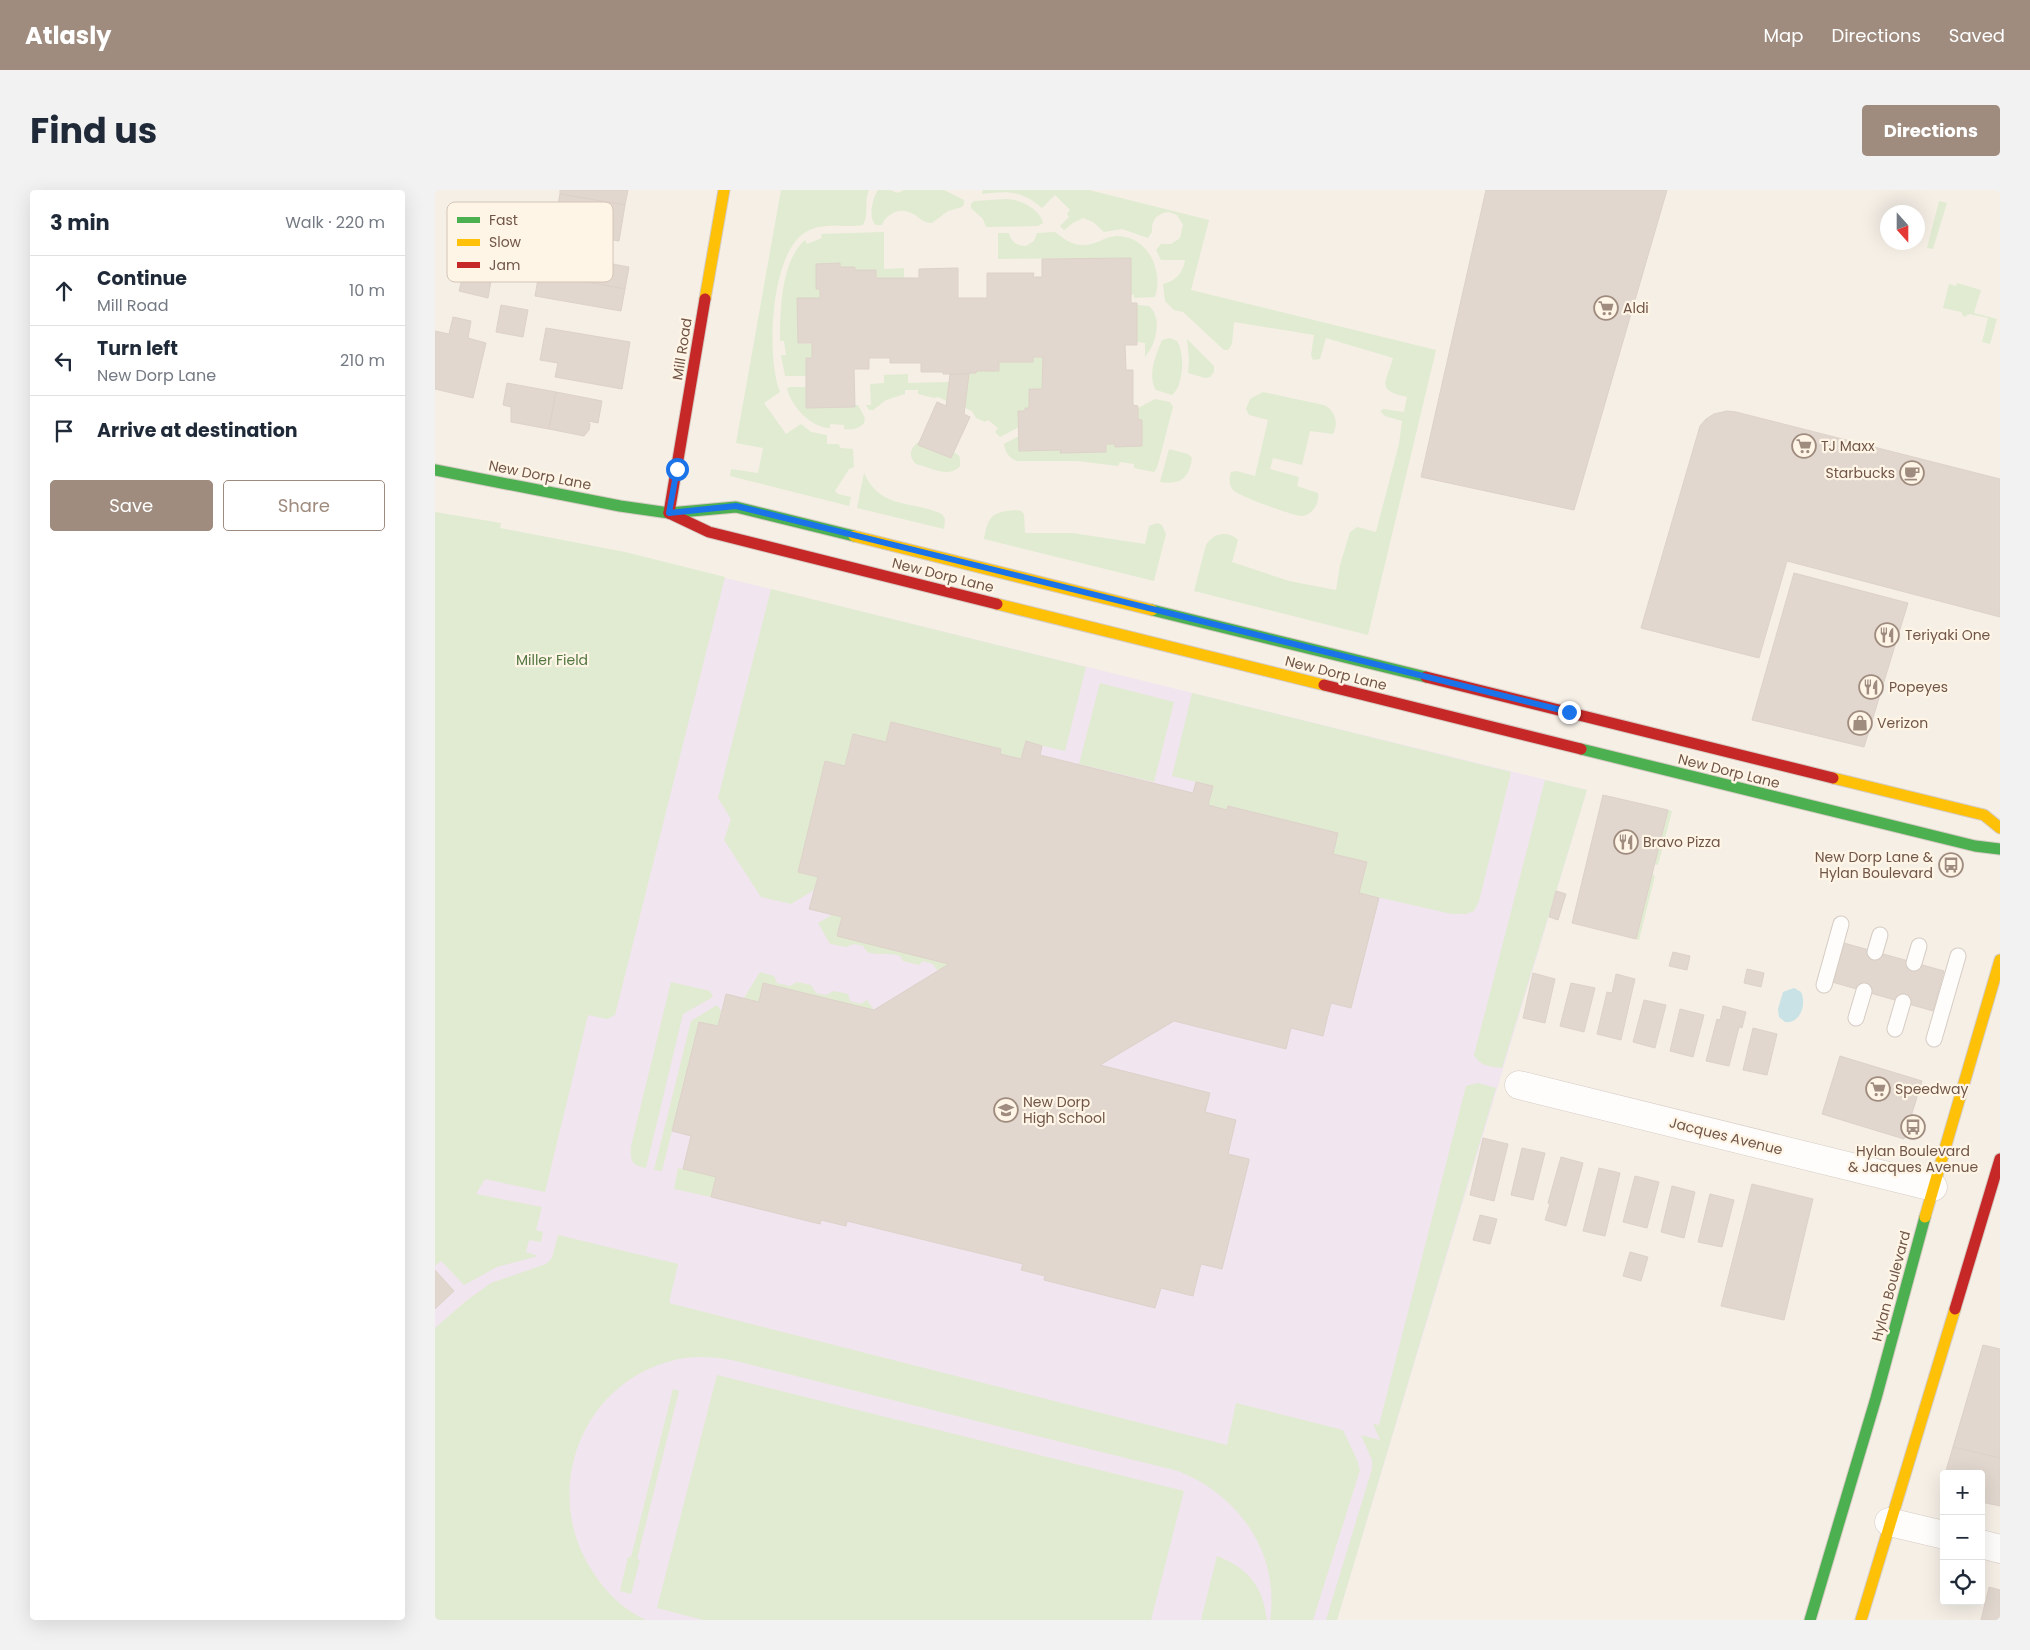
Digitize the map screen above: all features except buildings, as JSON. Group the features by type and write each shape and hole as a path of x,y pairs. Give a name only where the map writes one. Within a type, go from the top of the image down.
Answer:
{"street":[{"name":"Mill Road","path":"669,513 724,190"},
{"name":"New Dorp Lane","path":"435,470 620,506 669,513 736,506 1984,815 2000,828"},
{"name":"New Dorp Lane","path":"669,513 709,532 1818,808 1975,846 2000,849"},
{"name":"Hylan Boulevard","path":"1810,1620 1876,1398 1933,1187 2000,960"},
{"name":"Jacques Avenue","path":"1519,1085 1933,1187"},
{"path":"1861,1620 1889,1522 1994,1202 2000,1159"},
{"path":"1889,1522 1940,1534"},
{"path":"1985,1545 2000,1549"}],"lane":[{"path":"1824,986 1841,924"},
{"path":"1875,952 1880,935"},
{"path":"1914,963 1919,946"},
{"path":"1934,1039 1958,956"},
{"path":"1856,1018 1864,991"},
{"path":"1895,1029 1903,1002"}],"shaded area":[{"name":"New Dorp High School","path":"693,570 1587,790 1337,1620 435,1620 435,1248"}],"green space":[{"path":"781,190 869,190 866,217 863,225 826,226 812,229 794,243 785,261 778,282 773,332 773,355 780,392 764,403 786,434 801,424 811,432 827,435 827,444 839,444 840,448 853,449 854,467 849,469 835,491 838,494 851,497 849,506 730,476 731,469 758,473 763,448 736,443"},
{"path":"878,190 890,190 898,193 904,190 944,190 964,200 964,204 962,207 948,211 932,223 926,222 907,211 898,211 890,215 882,225 876,225 872,218 872,208"},
{"path":"983,190 1089,190 1209,220 1191,290 1436,350 1368,635 1194,591 1206,545 1213,538 1221,534 1230,535 1238,540 1232,562 1289,581 1336,590 1340,565 1350,532 1357,527 1376,532 1399,444 1402,421 1385,416 1381,412 1384,409 1404,412 1407,397 1390,391 1385,384 1393,358 1326,338 1320,359 1313,360 1311,355 1314,335 1234,322 1232,344 1228,350 1224,350 1183,312 1174,310 1165,301 1163,284 1172,281 1178,276 1183,269 1185,260 1161,260 1156,250 1161,244 1171,244 1180,238 1183,225 1177,215 1169,212 1158,216 1154,221 1152,232 1148,238 1122,229 1104,232 1093,222 1083,218 1064,230 1060,226 1069,217 1067,214 1070,210 1055,195 1042,208 1021,195 1007,192 982,194"},
{"path":"1006,199 1028,205 1038,213 1043,223 1038,226 986,227 983,219 971,208 971,204 974,201"},
{"path":"1939,201 1947,203 1933,249 1927,248"},
{"path":"884,232 884,269 904,268 904,278 876,278 876,270 855,270 855,267 840,267 840,263 816,264 816,288 820,289 820,298 797,298 798,343 812,344 812,358 806,358 806,376 785,376 781,355 786,355 784,341 780,341 783,287 791,260 797,249 805,240 807,244 822,238 821,234"},
{"path":"1055,232 1067,241 1078,245 1091,244 1116,236 1127,237 1136,241 1151,256 1155,266 1157,287 1155,297 1134,298 1134,295 1131,295 1131,258 998,259 998,233 1009,233 1015,243 1026,246 1034,241 1037,233"},
{"path":"1957,283 1981,290 1974,313 1997,319 1990,344 1982,342 1988,318 1969,314 1964,317 1961,312 1943,308 1949,284 1956,286"},
{"path":"1137,305 1149,306 1156,317 1155,339 1145,357 1145,343 1137,342"},
{"path":"1170,338 1177,341 1180,346 1182,361 1179,384 1172,395 1156,390 1152,378 1153,365 1162,340"},
{"path":"1187,339 1214,366 1214,372 1210,377 1205,378 1188,373"},
{"path":"1033,357 1043,357 1042,389 1029,389 1029,408 1026,408 1025,411 1018,411 1019,427 1000,437 995,432 998,428 988,420 985,422 976,418 972,411 965,408 969,374 976,373 977,371 999,371 999,362 1033,362"},
{"path":"908,374 908,383 949,382 947,401 938,397 934,398 918,394 918,390 905,390 905,394 886,400 873,410 869,410 866,405 871,405 870,384 884,383 884,375"},
{"path":"806,387 806,408 854,407 858,405 865,418 864,423 858,428 850,429 844,429 844,425 830,424 830,428 816,424 797,409 789,395 787,388"},
{"path":"1263,392 1324,405 1331,410 1335,417 1336,426 1333,434 1310,431 1302,465 1273,458 1270,469 1299,477 1297,486 1318,493 1315,507 1306,515 1297,515 1255,501 1237,493 1231,486 1231,472 1236,471 1255,476 1268,420 1249,415 1246,409 1250,399"},
{"path":"1155,399 1170,402 1173,407 1157,468 1154,472 1134,468 1134,464 1120,462 1118,466 1077,461 1017,461 1005,450 1004,444 1019,436 1019,451 1061,450 1061,453 1106,452 1106,444 1115,444 1116,447 1142,446 1142,421 1138,419 1138,408"},
{"path":"918,442 938,446 957,454 960,458 960,466 951,472 945,472 916,464 911,453 913,447"},
{"path":"1169,449 1188,454 1192,458 1191,465 1183,479 1167,483 1160,482"},
{"path":"864,473 871,485 888,499 942,514 945,519 944,529 857,508"},
{"path":"1021,511 1024,514 1025,533 1072,533 1145,544 1149,526 1157,523 1162,525 1166,534 1154,581 984,539 987,525 992,517 1001,512"},
{"name":"Miller Field","path":"435,512 501,523 500,528 625,552 725,577 615,1015 607,1019 588,1015 545,1192 485,1179 476,1194 542,1207 536,1230 543,1232 541,1242 529,1240 526,1252 538,1256 497,1267 464,1285 441,1261 435,1266"},
{"path":"771,589 1086,667 1065,751 1026,742 1021,759 1000,754 1001,749 891,722 886,742 853,734 845,766 825,761 798,872 818,877 814,890 791,904 761,897 724,840 731,819 718,798"},
{"path":"1100,683 1174,702 1154,782 1079,764"},
{"path":"1192,693 1511,772 1479,901 1474,911 1466,914 1452,914 1359,893 1367,862 1333,854 1338,833 1228,806 1227,810 1208,805 1212,786 1172,776"},
{"path":"1545,780 1587,790 1502,1068 1493,1067 1482,1064 1474,1055"},
{"path":"1668,810 1672,811 1658,865 1654,864"},
{"path":"1652,874 1655,876 1639,940 1636,939"},
{"path":"832,915 842,917 837,935 949,964 939,970 933,964 923,961 919,965 903,961 900,956 896,955 867,952 863,946 854,944 846,947 830,944 818,923"},
{"path":"760,972 774,976 777,983 790,986 797,982 811,985 816,993 826,995 834,991 848,994 850,1001 861,1004 867,1000 874,1010 764,983 759,1002 744,998"},
{"path":"671,982 710,991 713,997 683,1014 646,1168 634,1164 631,1146"},
{"path":"717,1005 721,1011 718,1026 699,1022 662,1171 654,1170 691,1021"},
{"path":"1478,1083 1496,1088 1337,1620 1326,1620 1372,1469 1372,1460 1361,1435 1380,1440 1373,1424 1379,1425 1466,1086"},
{"path":"678,1168 716,1177 711,1197 674,1189"},
{"path":"558,1235 678,1264 669,1303 1227,1445 1236,1403 1343,1430 1360,1470 1313,1620 1270,1620 1271,1595 1268,1572 1261,1550 1251,1529 1237,1511 1220,1495 1178,1471 732,1360 701,1357 671,1361 639,1374 613,1393 592,1418 578,1447 571,1478 570,1510 578,1542 593,1572 616,1600 646,1620 435,1620 435,1328 466,1301 491,1283 546,1264 552,1258"},
{"path":"717,1375 1184,1491 1151,1620 703,1620 657,1608"},
{"path":"673,1389 679,1391 637,1559 640,1560 631,1594 620,1591 628,1557 631,1557"},
{"path":"1217,1556 1238,1567 1252,1580 1262,1597 1267,1620 1201,1620"}],"water":[{"path":"1794,988 1801,992 1803,1007 1795,1020 1785,1022 1779,1017 1778,1009 1783,992"}],"traffic: fast":[{"path":"435,470 620,506 669,513 736,507 854,536"},
{"path":"1152,610 1426,677"},
{"path":"1581,749 1975,846 2000,849"},
{"path":"1810,1620 1876,1398 1925,1217"}],"traffic: slow":[{"path":"705,299 724,190"},
{"path":"854,536 1152,610"},
{"path":"997,604 1324,685"},
{"path":"1833,778 1984,815 2000,828"},
{"path":"1925,1217 2000,960"},
{"path":"1861,1620 1955,1309"}],"traffic: jam":[{"path":"669,513 705,299"},
{"path":"669,513 709,532 997,604"},
{"path":"1426,677 1833,778"},
{"path":"1324,685 1581,749"},
{"path":"1955,1309 2000,1159"}],"place":[{"name":"Aldi","path":"1606,308"},
{"name":"TJ Maxx","path":"1804,446"},
{"name":"Starbucks","path":"1912,473"},
{"name":"Teriyaki One","path":"1887,635"},
{"name":"Popeyes","path":"1871,687"},
{"name":"Verizon","path":"1860,723"},
{"name":"Bravo Pizza","path":"1626,842"},
{"name":"New Dorp Lane & Hylan Boulevard","path":"1951,865"},
{"name":"Speedway","path":"1878,1089"},
{"name":"New Dorp High School","path":"1006,1110"},
{"name":"Hylan Boulevard & Jacques Avenue","path":"1913,1127"}],"route":[{"path":"677,469 669,513 736,506 958,563 1569,712"}]}
